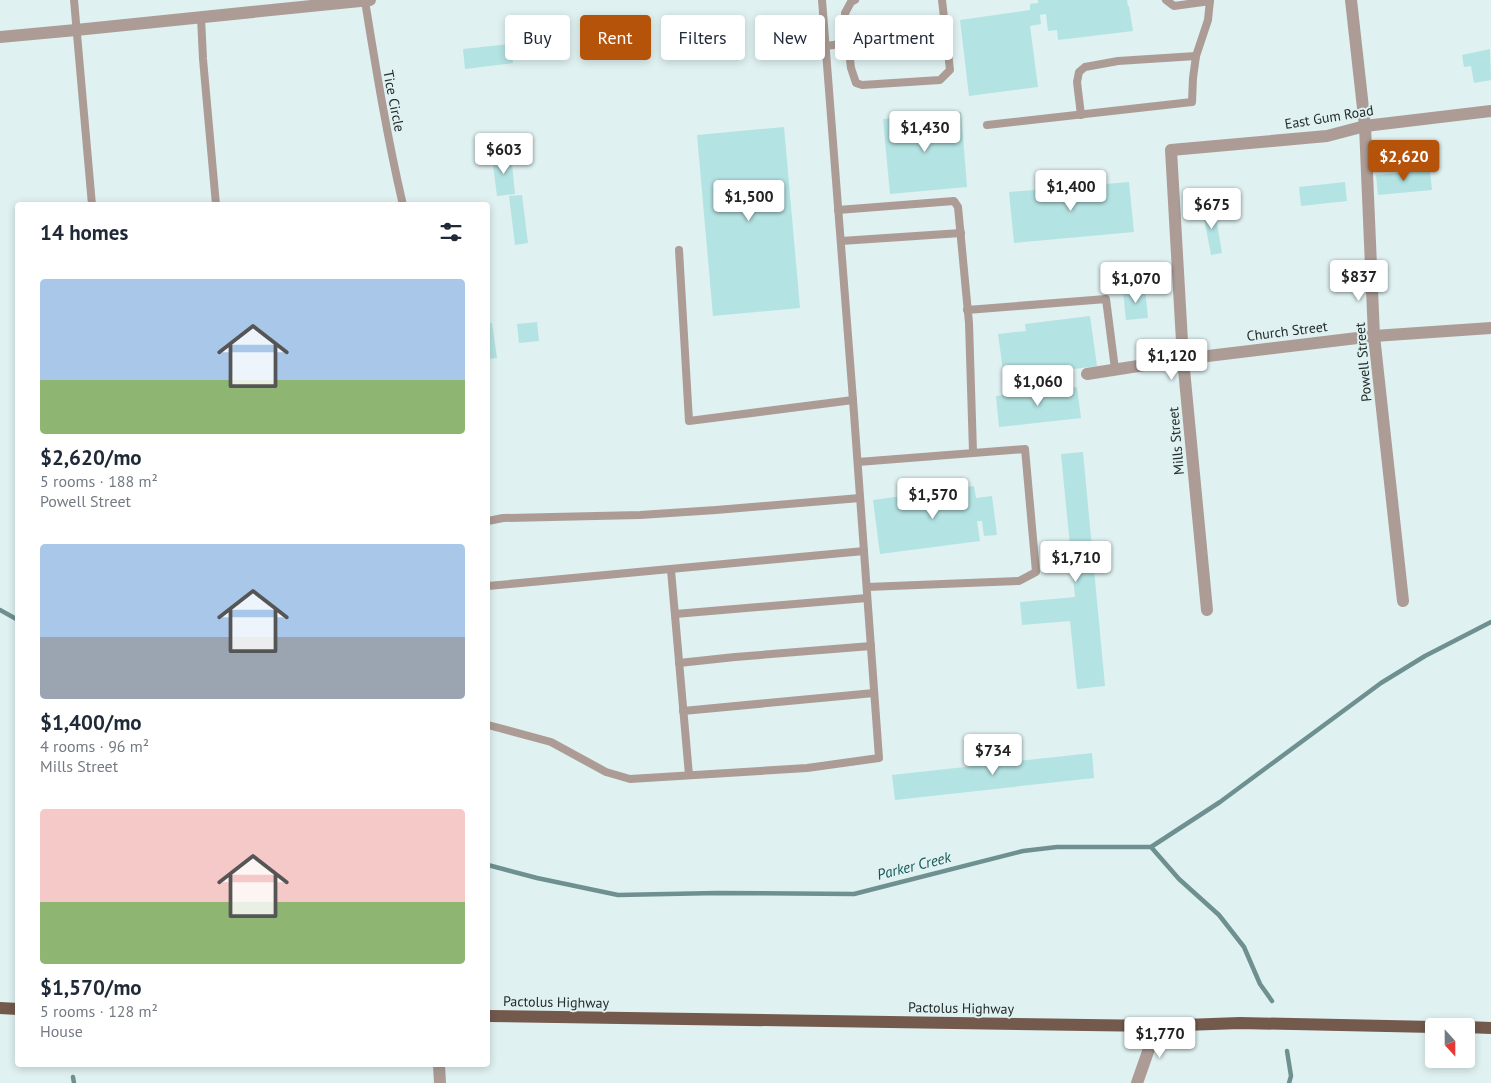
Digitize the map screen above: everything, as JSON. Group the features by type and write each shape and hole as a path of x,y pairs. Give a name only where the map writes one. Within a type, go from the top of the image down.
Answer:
{"main road":[{"path":"0,1008 15,1008"},
{"name":"Pactolus Highway","path":"490,1016 1158,1026 1240,1024 1425,1027"},
{"path":"1475,1027 1491,1028"}],"street":[{"path":"0,37 370,0"},
{"name":"Powell Street","path":"1351,0 1365,126 1374,336 1403,601"},
{"name":"East Gum Road","path":"1171,150 1326,136 1365,126 1491,111"},
{"name":"Mills Street","path":"1171,150 1183,359 1207,610"},
{"name":"Church Street","path":"1087,374 1183,359 1374,336 1491,328"},
{"path":"1137,1083 1158,1026"},
{"path":"438,1067 440,1083"}],"lane":[{"path":"74,0 92,202"},
{"name":"Tice Circle","path":"365,0 377,79 402,202"},
{"path":"490,725 550,742 606,772 630,779 807,768 879,758 854,400 822,0"},
{"path":"845,15 851,2 855,0"},
{"path":"942,0 944,15"},
{"path":"987,125 1192,102 1196,56 1208,20 1210,1 1174,6 1166,0"},
{"path":"201,17 216,202"},
{"path":"826,46 835,45"},
{"path":"1081,115 1077,82 1079,72 1085,66 1118,61 1196,56"},
{"path":"850,60 856,82 862,85 940,80 950,70 949,60"},
{"path":"838,210 954,201 958,207 967,310 973,452"},
{"path":"841,241 961,233"},
{"path":"679,250 689,420 854,400"},
{"path":"967,310 1106,299 1115,369"},
{"path":"858,462 1025,449 1036,572 1019,581 867,587"},
{"path":"490,521 503,518 640,515 706,511 860,498"},
{"path":"490,586 864,551"},
{"path":"670,570 689,775"},
{"path":"674,614 867,598"},
{"path":"679,663 871,646"},
{"path":"683,711 874,693"}],"building":[{"path":"1038,0 1127,0 1133,31 1058,40 1057,30 1048,31 1046,14 1040,15 1041,24 1030,26 1038,87 969,96 960,20 1030,10 1030,4 1038,3"},
{"path":"505,45 505,60 513,60 513,63 465,69 463,49"},
{"path":"1490,49 1491,80 1474,83 1471,66 1464,67 1462,55"},
{"path":"961,112 967,187 890,194 883,119"},
{"path":"784,127 800,308 713,316 697,135"},
{"path":"511,153 515,194 497,196 492,158 502,157 502,154"},
{"path":"1430,170 1432,190 1378,195 1376,175"},
{"path":"1129,182 1134,232 1014,243 1009,192"},
{"path":"1345,182 1347,201 1301,206 1299,187"},
{"path":"522,195 528,243 515,245 509,196"},
{"path":"1214,205 1222,253 1211,255 1202,207"},
{"path":"1145,289 1148,318 1126,320 1123,291"},
{"path":"1090,316 1097,366 1004,378 998,334 1026,331 1025,324"},
{"path":"537,322 539,341 519,343 517,324"},
{"path":"490,323 492,323 497,358 490,359"},
{"path":"1077,387 1081,418 999,427 996,396"},
{"path":"1083,452 1105,686 1077,689 1070,621 1022,625 1020,602 1075,597 1061,454"},
{"path":"974,486 976,498 992,496 997,535 984,536 982,521 977,521 980,541 880,554 873,500"},
{"path":"1092,753 1094,778 895,800 892,775"}],"waterway":[{"name":"Parker Creek","path":"0,610 15,618"},
{"path":"1151,847 1220,802 1381,683 1425,656 1491,622"},
{"name":"Parker Creek","path":"490,866 537,878 618,895 717,893 854,894 1023,851 1057,847 1151,847 1179,879 1219,915 1244,947 1260,984 1272,1001"},
{"name":"Parker Creek","path":"1287,1051 1291,1076 1289,1083"},
{"path":"73,1077 74,1083"}]}
